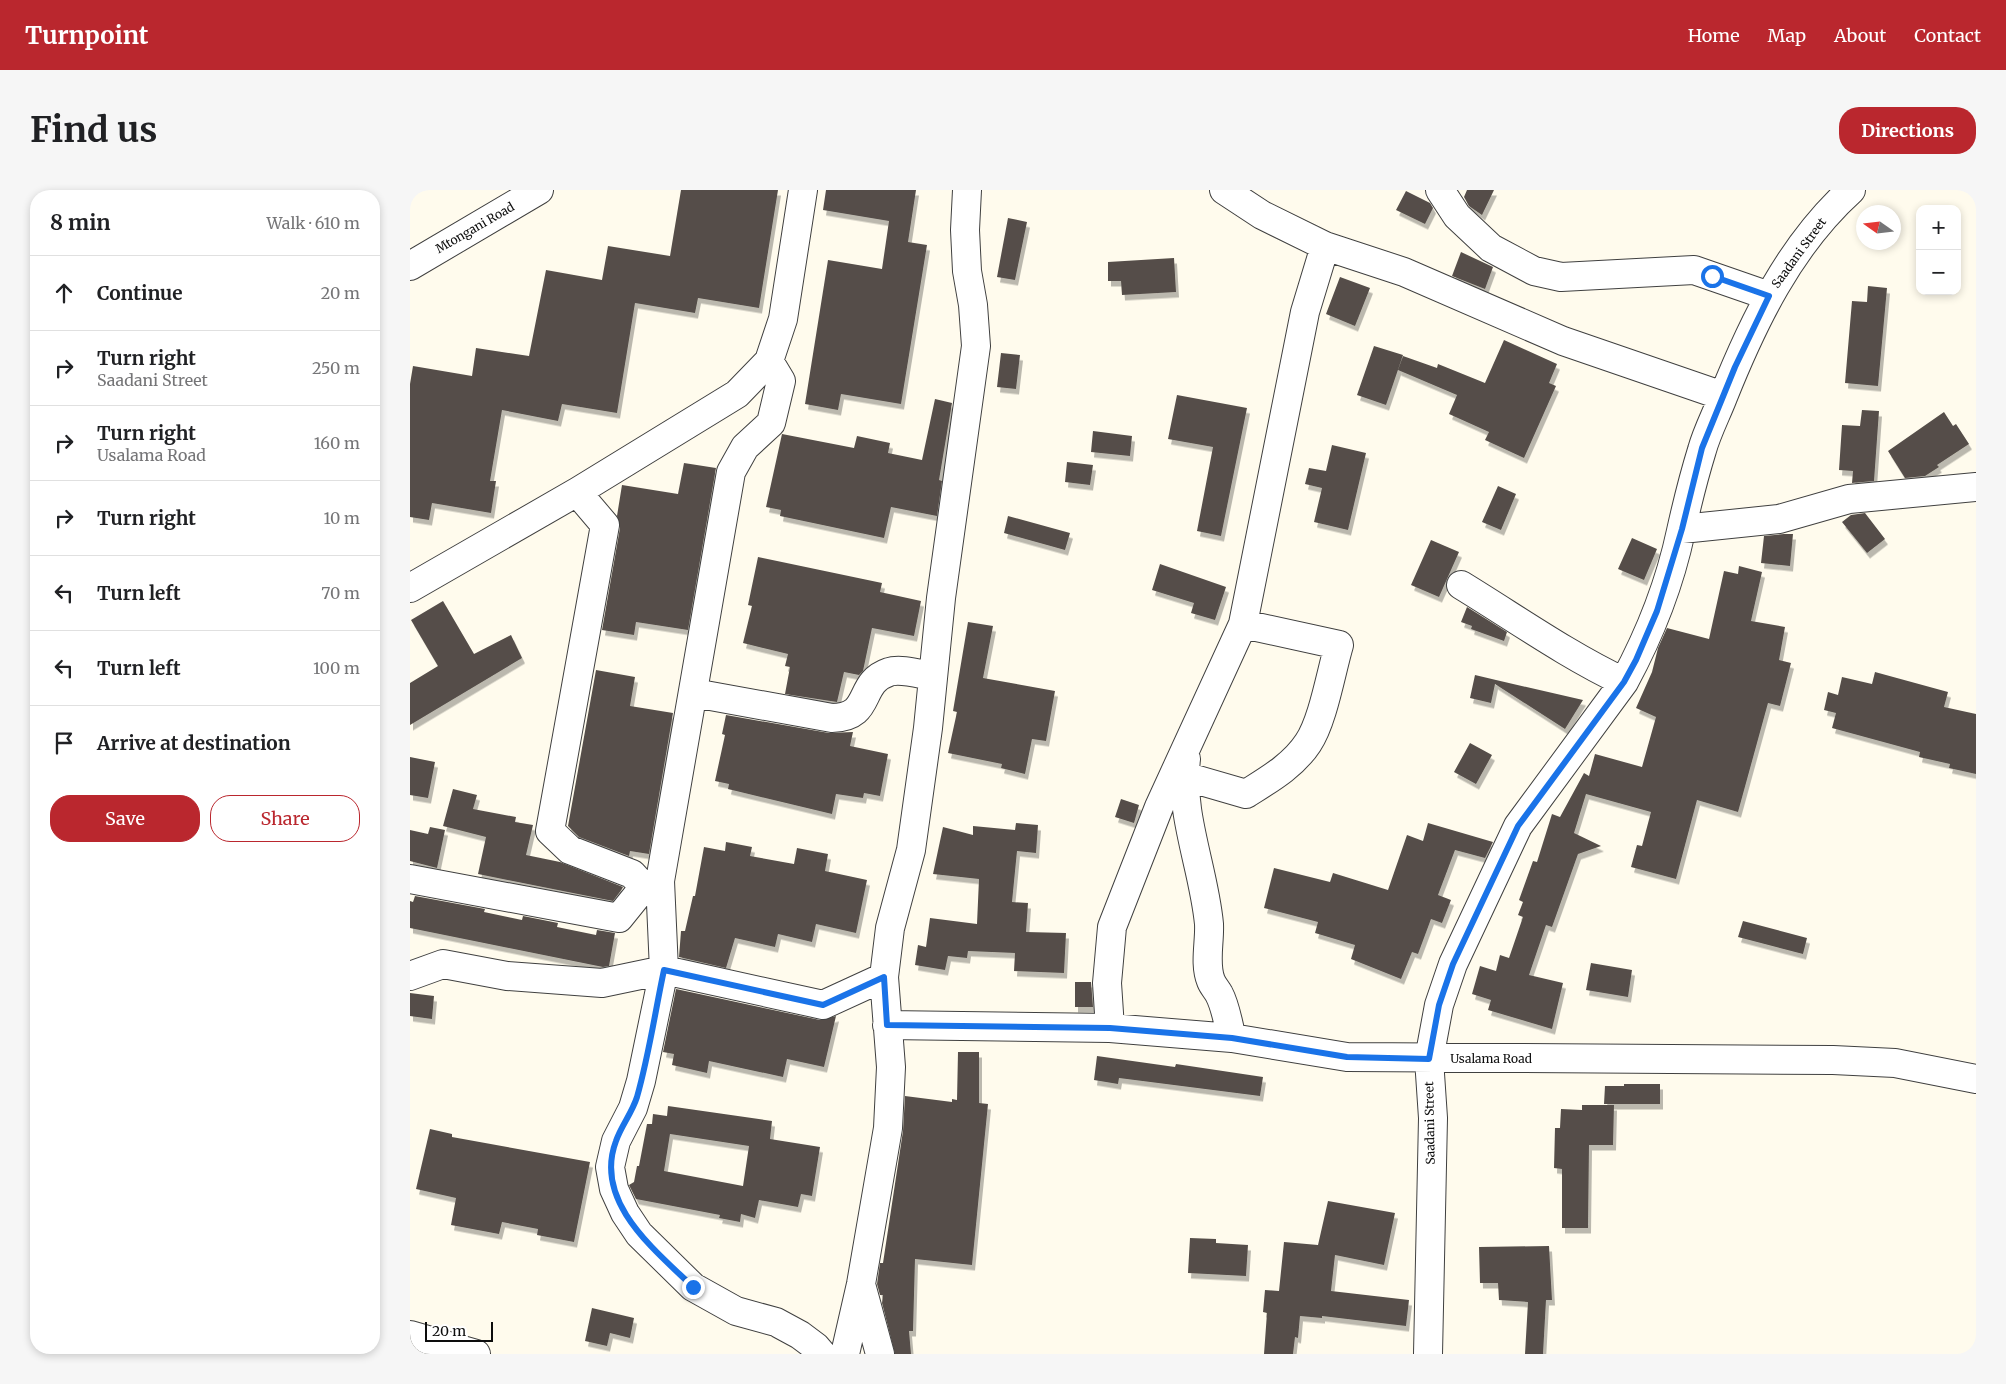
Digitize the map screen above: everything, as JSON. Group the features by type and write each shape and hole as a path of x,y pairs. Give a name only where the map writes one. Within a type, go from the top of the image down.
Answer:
{"street":[{"name":"Mtongani Road","path":"410,266 539,190"},
{"path":"410,588 577,492 737,394 769,361 783,319 803,190"},
{"path":"845,1354 861,1284 888,1128 891,1066 884,977 890,928 911,850 976,346 973,306 967,271 965,230 967,190"},
{"path":"1224,190 1262,215 1324,246 1404,272 1563,341 1723,396"},
{"path":"1440,190 1457,216 1491,248 1534,271 1561,277 1694,270 1769,296"},
{"name":"Saadani Street","path":"1428,1354 1433,1118 1429,1059 1439,1005 1453,964 1518,826 1624,682 1636,660 1657,611 1682,529 1702,448 1723,396 1769,296 1815,226 1851,190"},
{"path":"1110,1028 1107,983 1112,927 1189,740 1243,624 1305,312 1324,246"},
{"path":"769,361 781,381 779,396 771,423 745,447 731,472 694,693 652,884 664,970 641,1081 633,1108 616,1141 610,1167 614,1189 625,1213 639,1234 693,1287 736,1311 776,1322 816,1346 822,1354"},
{"path":"1682,529 1779,519 1849,499 1976,487"},
{"path":"577,492 605,525 550,832 570,850 632,874 652,884"},
{"path":"1461,585 1531,627 1584,663 1624,682"},
{"path":"1184,776 1246,794 1291,763 1308,743 1319,716 1339,644 1243,624"},
{"path":"694,693 832,718 846,717 854,714 863,702 872,681 890,671 932,676"},
{"path":"1189,740 1184,776 1188,816 1201,873 1208,924 1207,946 1211,980 1220,995 1232,1038"},
{"path":"410,879 619,918 652,884"},
{"path":"410,976 443,964 507,976 602,983 664,970 823,1005 884,977"},
{"name":"Usalama Road","path":"887,1025 1110,1028 1232,1038 1347,1057 1833,1060 1895,1063 1976,1079"},
{"path":"861,1284 880,1354"},
{"path":"410,1335 468,1353"}],"building":[{"path":"681,190 778,190 759,308 698,298 695,313 635,303 617,413 562,404 558,421 502,410 490,481 496,481 491,513 432,503 429,520 410,517 410,384 413,366 472,376 476,348 529,356 546,270 602,280 608,246 670,256"},
{"path":"826,190 916,190 908,242 927,245 901,404 841,394 838,410 805,404 828,260 882,269 889,221 823,210"},
{"path":"1467,190 1494,190 1482,215 1469,206 1464,197"},
{"path":"1406,191 1430,203 1433,208 1425,224 1396,210"},
{"path":"1008,218 1027,222 1015,280 997,277"},
{"path":"1461,252 1493,267 1485,289 1452,276"},
{"path":"1174,258 1176,292 1122,295 1121,281 1108,281 1108,262"},
{"path":"1340,277 1370,288 1355,326 1326,314"},
{"path":"1868,286 1887,288 1878,386 1845,383 1852,301 1867,302"},
{"path":"1504,340 1557,364 1549,383 1556,386 1524,458 1485,440 1489,432 1449,414 1457,395 1398,370 1403,356 1437,368 1438,364 1485,383"},
{"path":"1374,346 1403,355 1386,405 1357,395"},
{"path":"1001,353 1020,355 1016,389 997,387"},
{"path":"1177,395 1247,408 1221,536 1197,531 1213,447 1168,439"},
{"path":"935,399 952,403 939,480 942,481 937,516 891,507 884,538 780,516 781,510 766,507 782,434 854,448 857,436 890,443 888,453 922,460"},
{"path":"1862,410 1879,411 1874,481 1852,483 1853,471 1839,470 1842,425 1860,426"},
{"path":"1944,412 1953,426 1956,424 1969,444 1937,465 1939,467 1925,476 1905,478 1888,451"},
{"path":"1093,431 1132,436 1130,456 1091,452"},
{"path":"1332,445 1366,453 1348,530 1314,522 1322,488 1305,484 1309,468 1326,471"},
{"path":"1067,462 1093,465 1090,485 1065,482"},
{"path":"684,463 716,468 688,630 636,622 634,635 602,630 620,528 617,516 622,485 678,494"},
{"path":"1498,486 1516,494 1501,530 1482,522"},
{"path":"1865,513 1885,539 1867,553 1842,522 1851,515"},
{"path":"1008,516 1070,533 1065,550 1004,533"},
{"path":"1793,534 1790,566 1761,563 1764,536"},
{"path":"1632,538 1657,549 1644,580 1618,569"},
{"path":"1431,540 1459,552 1439,597 1411,585"},
{"path":"758,557 882,583 880,592 921,601 914,636 872,628 863,671 859,675 844,672 837,702 785,694 790,667 785,666 788,654 743,643 752,606 748,605"},
{"path":"1160,564 1226,587 1215,620 1191,613 1194,603 1152,590"},
{"path":"1739,566 1762,572 1751,621 1785,627 1779,660 1791,663 1780,706 1768,703 1738,812 1697,800 1676,879 1631,867 1637,845 1642,846 1651,812 1586,794 1574,833 1601,846 1578,854 1552,927 1546,925 1529,975 1563,983 1552,1029 1488,1010 1491,1000 1472,994 1480,966 1496,971 1500,955 1509,958 1523,917 1518,915 1523,902 1519,900 1533,861 1537,862 1552,814 1560,817 1584,773 1589,776 1595,754 1642,767 1656,717 1636,708 1652,672 1658,648 1667,628 1709,639 1724,571 1738,574"},
{"path":"443,601 474,654 511,635 522,658 410,725 410,683 438,666 411,620"},
{"path":"1467,607 1507,632 1504,641 1471,629 1472,626 1461,622"},
{"path":"968,622 993,626 983,678 1055,691 1046,741 1032,739 1025,774 1001,768 1002,764 948,753 957,712 953,711"},
{"path":"596,670 635,677 630,706 673,713 649,854 630,851 629,856 579,837 568,826"},
{"path":"1875,672 1948,692 1944,707 1976,714 1976,774 1949,768 1950,764 1919,757 1920,752 1832,728 1836,713 1824,710 1828,692 1838,695 1842,677 1872,684"},
{"path":"1475,675 1583,700 1565,729 1495,684 1491,703 1470,698"},
{"path":"726,715 829,733 853,732 850,746 888,754 880,796 864,793 863,798 836,794 832,814 728,789 729,784 715,781 725,735 722,734"},
{"path":"1470,743 1492,755 1476,784 1454,772"},
{"path":"410,757 435,762 428,798 410,795"},
{"path":"453,789 477,795 473,809 516,817 515,822 533,825 526,855 560,862 623,887 622,889 613,901 478,874 486,837 443,826"},
{"path":"1121,799 1139,805 1134,823 1115,817"},
{"path":"1016,823 1038,825 1036,853 1017,851 1012,902 1028,903 1026,932 1066,933 1064,973 1014,971 1015,953 968,951 967,958 948,956 945,970 915,965 918,945 926,947 930,918 977,924 979,879 933,874 943,827 973,835 973,826 1015,830"},
{"path":"1428,823 1493,842 1485,858 1455,850 1438,895 1451,900 1442,923 1431,919 1418,954 1412,952 1401,979 1351,959 1355,945 1315,933 1318,922 1264,908 1274,868 1330,882 1333,873 1388,890 1407,835 1423,841"},
{"path":"430,827 445,830 437,868 410,861 410,830 428,834"},
{"path":"726,842 752,847 750,856 794,864 797,848 828,854 825,871 867,880 856,933 816,924 812,942 778,934 775,947 735,938 726,968 679,957 681,931 685,931 693,896 695,896 704,847 725,851"},
{"path":"415,896 485,909 484,912 522,920 523,916 558,923 557,927 596,935 597,930 615,933 609,966 603,967 410,928 410,901 413,902"},
{"path":"1743,921 1807,938 1803,954 1738,937"},
{"path":"1591,963 1632,970 1628,997 1586,990"},
{"path":"1075,982 1091,982 1093,1007 1075,1007"},
{"path":"676,989 820,1020 836,1016 824,1067 787,1059 783,1077 709,1061 707,1073 672,1065 674,1054 663,1052"},
{"path":"410,993 434,996 432,1019 410,1016"},
{"path":"958,1052 979,1052 979,1103 988,1104 972,1265 915,1259 913,1331 909,1331 911,1354 895,1354 882,1303 883,1295 880,1295 877,1284 880,1263 883,1263 903,1131 905,1096 952,1102 952,1099 957,1100"},
{"path":"1097,1056 1175,1067 1176,1064 1263,1077 1260,1096 1119,1078 1118,1084 1094,1080"},
{"path":"1624,1084 1660,1084 1660,1104 1604,1104 1605,1086 1624,1086"},
{"path":"1582,1105 1614,1105 1613,1145 1589,1145 1588,1228 1562,1228 1562,1169 1554,1168 1555,1128 1560,1128 1561,1109 1582,1110"},
{"path":"668,1106 772,1121 770,1139 820,1147 812,1196 801,1194 798,1207 759,1200 755,1218 741,1214 740,1222 719,1218 720,1215 636,1199 629,1185 634,1182 637,1166 639,1166 647,1124 652,1124 653,1114 667,1116","holes":["670,1134 749,1146 743,1186 664,1171"]},
{"path":"430,1129 452,1134 452,1137 590,1162 574,1242 537,1235 538,1229 502,1222 499,1234 451,1225 456,1198 416,1189"},
{"path":"1328,1201 1395,1213 1384,1265 1335,1255 1331,1291 1409,1300 1406,1326 1322,1316 1322,1318 1300,1316 1298,1338 1295,1337 1293,1354 1264,1354 1267,1313 1263,1312 1265,1290 1279,1291 1284,1242 1318,1245"},
{"path":"1190,1238 1216,1239 1216,1243 1248,1245 1246,1276 1188,1273"},
{"path":"1549,1246 1552,1300 1546,1300 1543,1354 1525,1354 1528,1302 1499,1300 1498,1283 1480,1283 1479,1247"},
{"path":"592,1308 634,1318 630,1338 610,1333 607,1346 585,1341"}],"route":[{"path":"693,1287 639,1234 625,1213 614,1189 610,1167 616,1141 633,1108 641,1081 664,970 823,1005 884,977 887,1025 1110,1028 1232,1038 1257,1044 1347,1057 1429,1059 1439,1005 1453,964 1518,826 1624,682 1636,660 1657,611 1682,529 1702,448 1735,367 1769,296 1712,276"}]}
